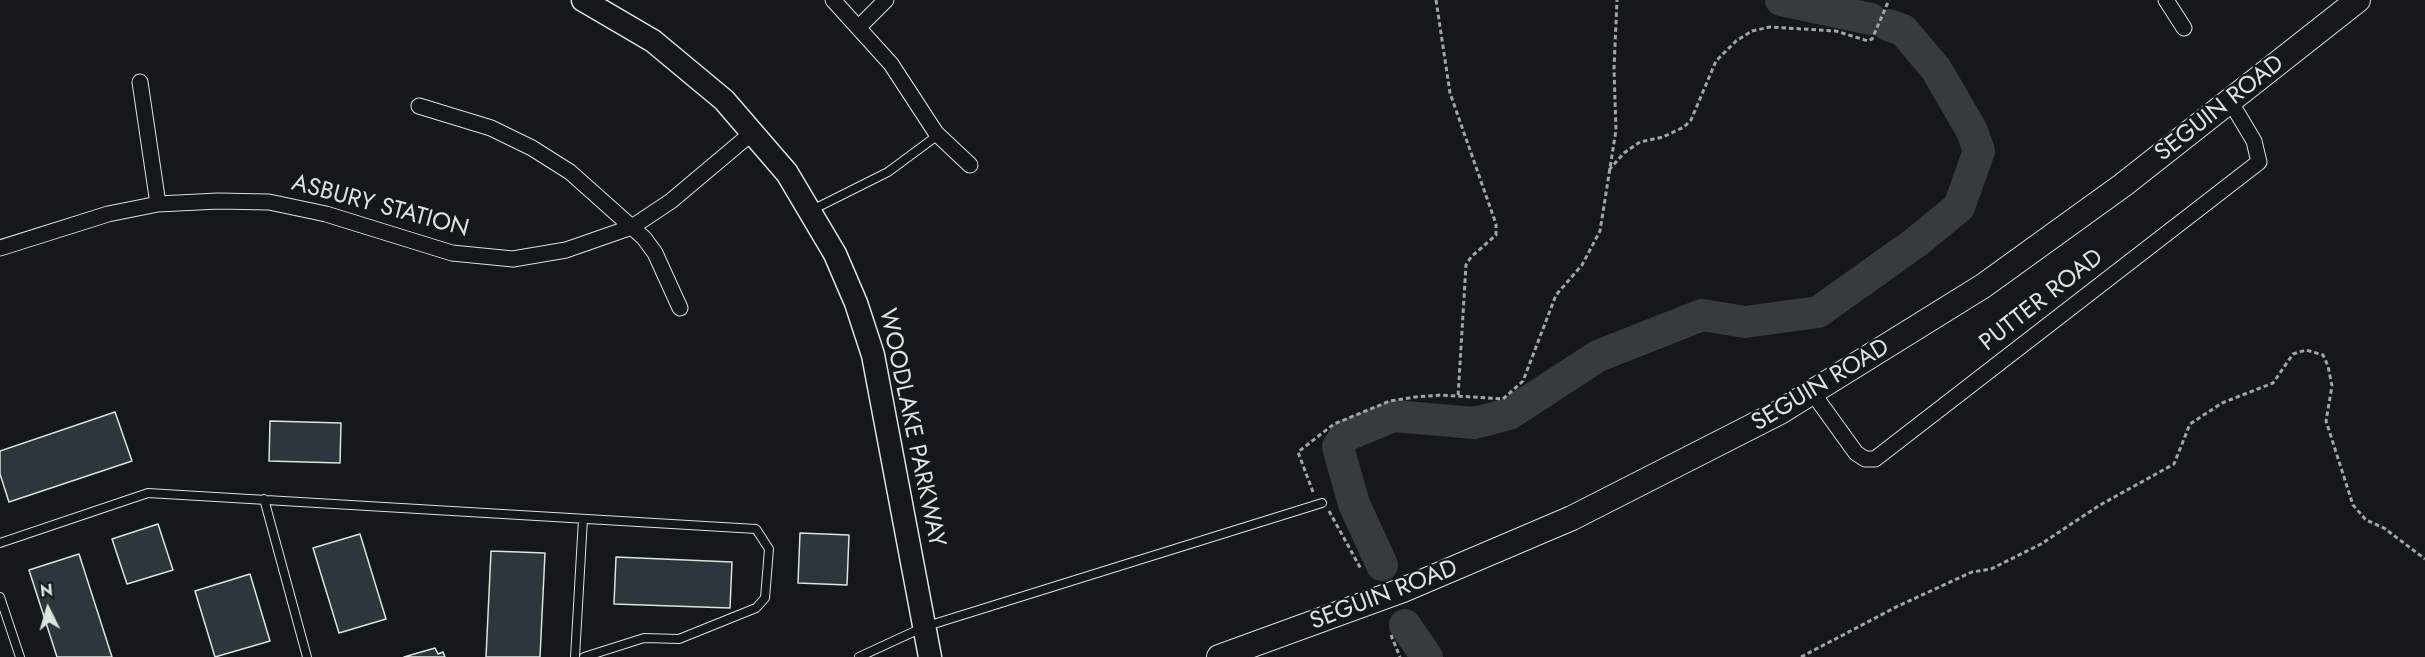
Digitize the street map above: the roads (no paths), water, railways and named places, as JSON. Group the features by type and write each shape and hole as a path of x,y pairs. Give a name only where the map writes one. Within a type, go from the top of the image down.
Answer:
{"main road":[{"name":"SEGUIN ROAD","path":"1219,657 1402,590 1564,522 1726,442 1812,392 1983,286 2122,185 2358,0"}],"street":[{"name":"WOODLAKE PARKWAY","path":"584,0 654,41 724,100 787,173 835,254 856,303 873,355 930,657"},
{"path":"833,0 891,64 938,135 970,165"},
{"path":"859,27 886,0"},
{"path":"2166,0 2184,28"},
{"path":"140,82 158,204"},
{"name":"PUTTER ROAD","path":"1812,392 1856,453 1865,459 1875,459 2259,162 2254,141 2230,101"},
{"path":"419,106 491,128 532,148 570,172 632,227 655,253 680,308"},
{"name":"ASBURY STATION","path":"0,248 108,214 158,204 269,202 326,214 452,253 513,259 566,250 632,227 671,201 753,132"}],"lane":[{"path":"811,211 888,172 938,135"},
{"path":"0,543 148,493 756,530 769,549 765,598 756,608 679,639 645,638 584,657"},
{"path":"264,499 307,657"},
{"path":"859,657 924,627 1322,503"},
{"path":"575,657 583,519"},
{"path":"0,597 20,657"}],"waterway":[{"path":"1781,0 1871,19"},
{"path":"1382,565 1354,504 1338,447 1345,436 1394,416 1474,423 1509,414 1598,356 1702,315 1745,322 1818,312 1915,243 1959,207 1979,151 1972,131 1936,69 1903,30 1888,25"},
{"path":"1405,625 1427,657"}]}
